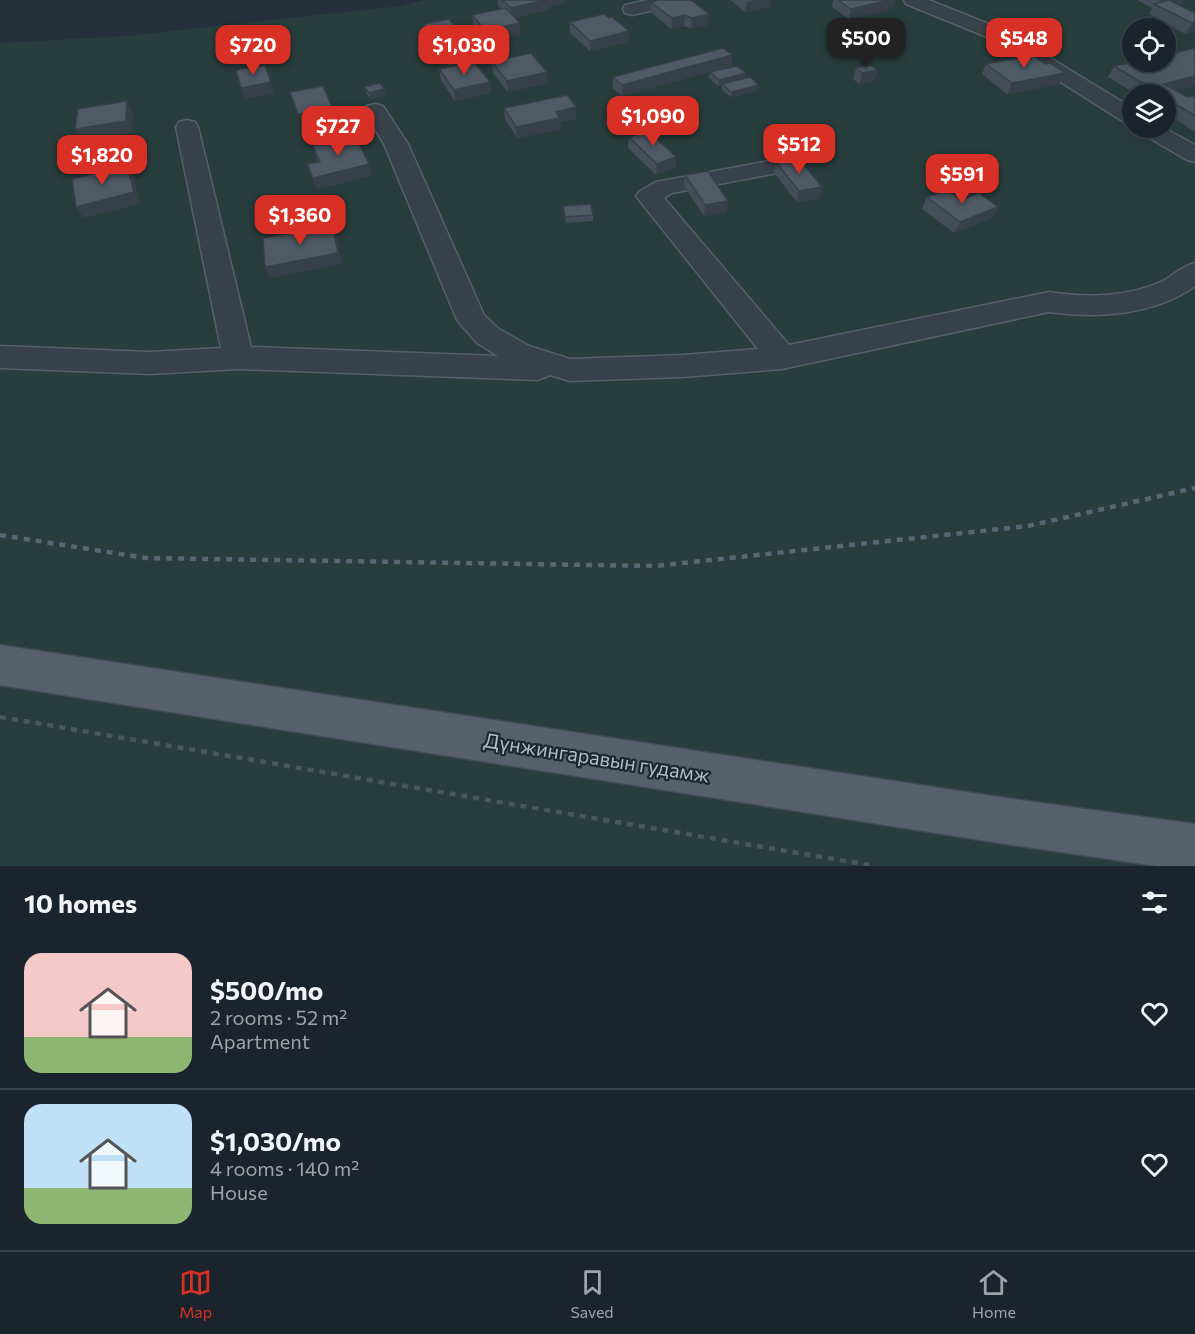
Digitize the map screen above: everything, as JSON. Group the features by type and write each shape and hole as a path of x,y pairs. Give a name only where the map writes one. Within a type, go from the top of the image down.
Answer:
{"main road":[{"name":"Дүнжингаравын гудамж","path":"0,665 1012,822 1195,848"}],"street":[{"path":"632,9 675,0"},
{"path":"913,0 999,35 1122,111"},
{"path":"375,111 396,144 472,320 488,336 509,350 570,370"},
{"path":"187,127 238,358"},
{"path":"1166,138 1195,155"},
{"path":"780,166 665,187 649,196 782,358"},
{"path":"0,357 150,363 238,358 570,370 683,366 782,358 1049,302 1093,305 1146,298 1174,287 1195,272"}],"path":[{"path":"0,717 875,866"}],"green space":[{"path":"424,0 1195,0 1195,866 0,866 0,43 126,36 401,6"}],"building":[{"path":"502,0 546,0 511,8"},
{"path":"691,0 709,14 692,18 685,15 672,18 651,2"},
{"path":"838,0 890,0 851,9"},
{"path":"1169,0 1195,13 1195,22 1192,23 1154,4"},
{"path":"506,8 520,23 486,31 472,15"},
{"path":"604,14 609,18 612,17 629,31 590,41 570,22"},
{"path":"449,19 475,50 449,56 424,24"},
{"path":"723,48 732,55 622,85 613,77"},
{"path":"1195,48 1195,76 1164,84 1144,84 1124,72 1176,72 1176,53"},
{"path":"531,53 547,72 507,81 492,62"},
{"path":"1033,55 1045,64 1050,63 1065,73 1012,83 986,64"},
{"path":"474,62 490,82 454,90 439,69"},
{"path":"1122,64 1122,71 1114,66"},
{"path":"265,65 271,82 241,88 236,70"},
{"path":"870,65 877,70 862,73 856,68"},
{"path":"737,66 746,73 719,80 710,72"},
{"path":"750,77 759,85 731,92 722,84"},
{"path":"380,83 384,89 369,93 364,87"},
{"path":"323,86 332,107 298,114 290,92"},
{"path":"1176,91 1187,97 1195,96 1195,116 1176,104"},
{"path":"567,95 576,107 556,112 560,118 516,127 504,108"},
{"path":"127,101 126,121 75,129 78,109"},
{"path":"648,131 676,157 657,164 629,137"},
{"path":"355,136 369,164 313,178 307,164 320,162 313,146"},
{"path":"798,158 822,187 799,191 776,162"},
{"path":"127,165 134,192 76,207 72,179"},
{"path":"708,171 728,201 705,205 685,175"},
{"path":"947,190 961,200 979,193 998,207 960,222 927,197"},
{"path":"591,204 593,215 565,217 563,206"},
{"path":"333,225 338,253 265,267 263,238"}],"railway":[{"path":"0,535 146,558 655,566 1028,526 1195,488"}]}
